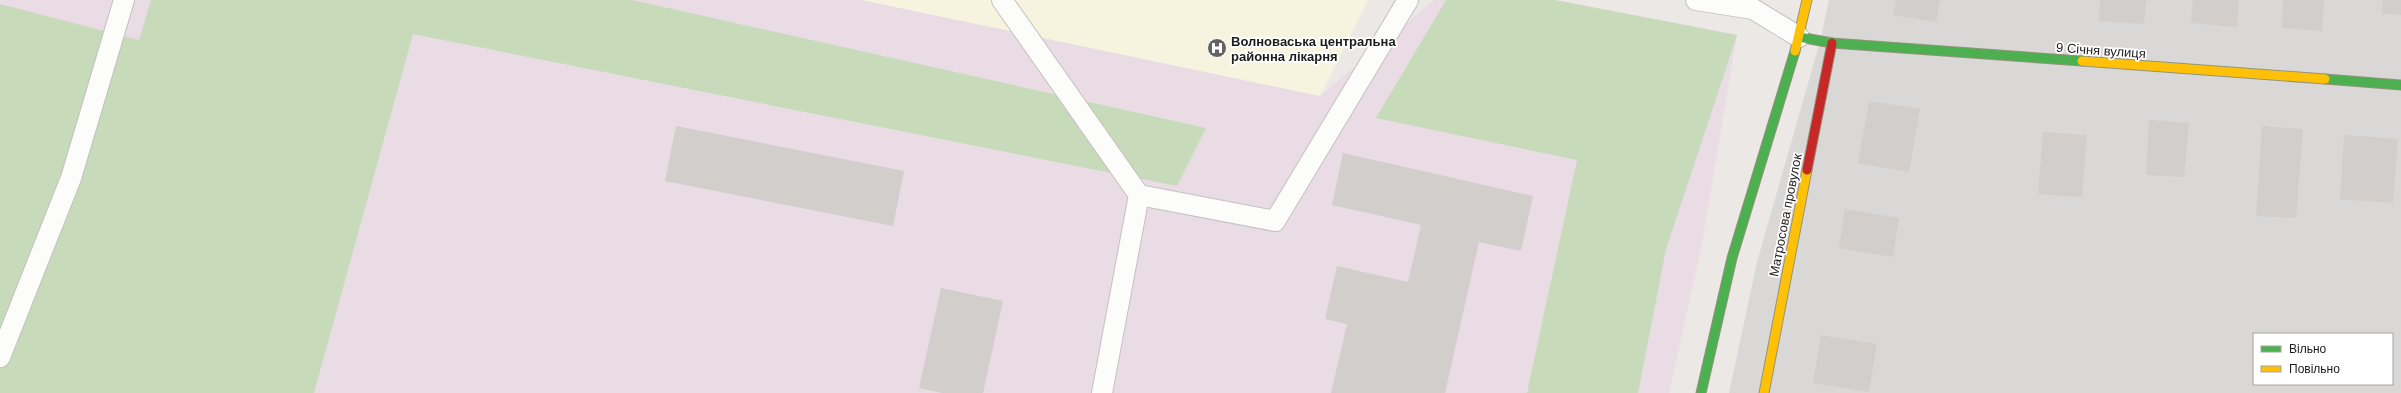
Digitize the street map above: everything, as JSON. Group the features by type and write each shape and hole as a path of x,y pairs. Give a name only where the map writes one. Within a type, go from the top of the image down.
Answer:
{"street":[{"path":"1701,393 1732,258 1799,37 1807,0"},
{"name":"9 Січня вулиця","path":"1799,37 1832,43 2401,85"},
{"name":"Матросова провулок","path":"1764,393 1832,43"}],"lane":[{"path":"0,357 71,178 124,0"},
{"path":"1002,0 1139,195 1275,221 1408,0"},
{"path":"1696,0 1753,9 1799,37"},
{"path":"1102,393 1139,195"}],"shaded area":[{"path":"0,0 862,0 1320,96 1434,0 1555,0 1737,35 1701,248 1669,393 0,393"},
{"name":"Волноваська центральна районна лікарня","path":"862,0 1368,0 1320,96"},
{"path":"1829,0 2401,0 2401,393 1729,393 1757,262 1821,38"}],"green space":[{"path":"151,0 632,0 1206,128 1177,186 413,34 314,393 0,393 0,4 139,40"},
{"path":"1446,0 1555,0 1737,35 1666,249 1638,393 1527,393 1577,160 1376,118"}],"building":[{"path":"1896,0 1940,0 1936,22 1893,15"},
{"path":"2100,0 2146,0 2144,24 2099,21"},
{"path":"2193,0 2239,0 2237,27 2191,23"},
{"path":"2283,0 2324,0 2322,31 2282,28"},
{"path":"2383,0 2401,0 2401,15 2382,14"},
{"path":"1869,101 1920,109 1909,172 1858,163"},
{"path":"2149,120 2189,123 2184,177 2146,175"},
{"path":"676,126 904,171 893,226 665,181"},
{"path":"2262,126 2303,129 2296,218 2256,216"},
{"path":"2043,132 2087,135 2082,197 2038,194"},
{"path":"2344,135 2398,139 2393,203 2340,199"},
{"path":"1343,153 1533,196 1521,251 1479,242 1445,393 1331,393 1347,324 1325,319 1337,266 1408,282 1421,225 1332,205"},
{"path":"1845,209 1899,218 1893,257 1839,248"},
{"path":"941,288 1003,301 983,393 942,393 919,388"},
{"path":"1821,335 1877,344 1869,392 1813,383"}],"traffic: fast":[{"path":"1799,37 1832,43 2082,61"},
{"path":"1701,393 1732,258 1795,51"},
{"path":"2325,79 2401,85"}],"traffic: slow":[{"path":"1795,51 1807,0"},
{"path":"2082,61 2325,79"},
{"path":"1764,393 1807,170"}],"traffic: jam":[{"path":"1807,170 1832,43"}],"place":[{"name":"Волноваська центральна районна лікарня","path":"1217,48"}]}
